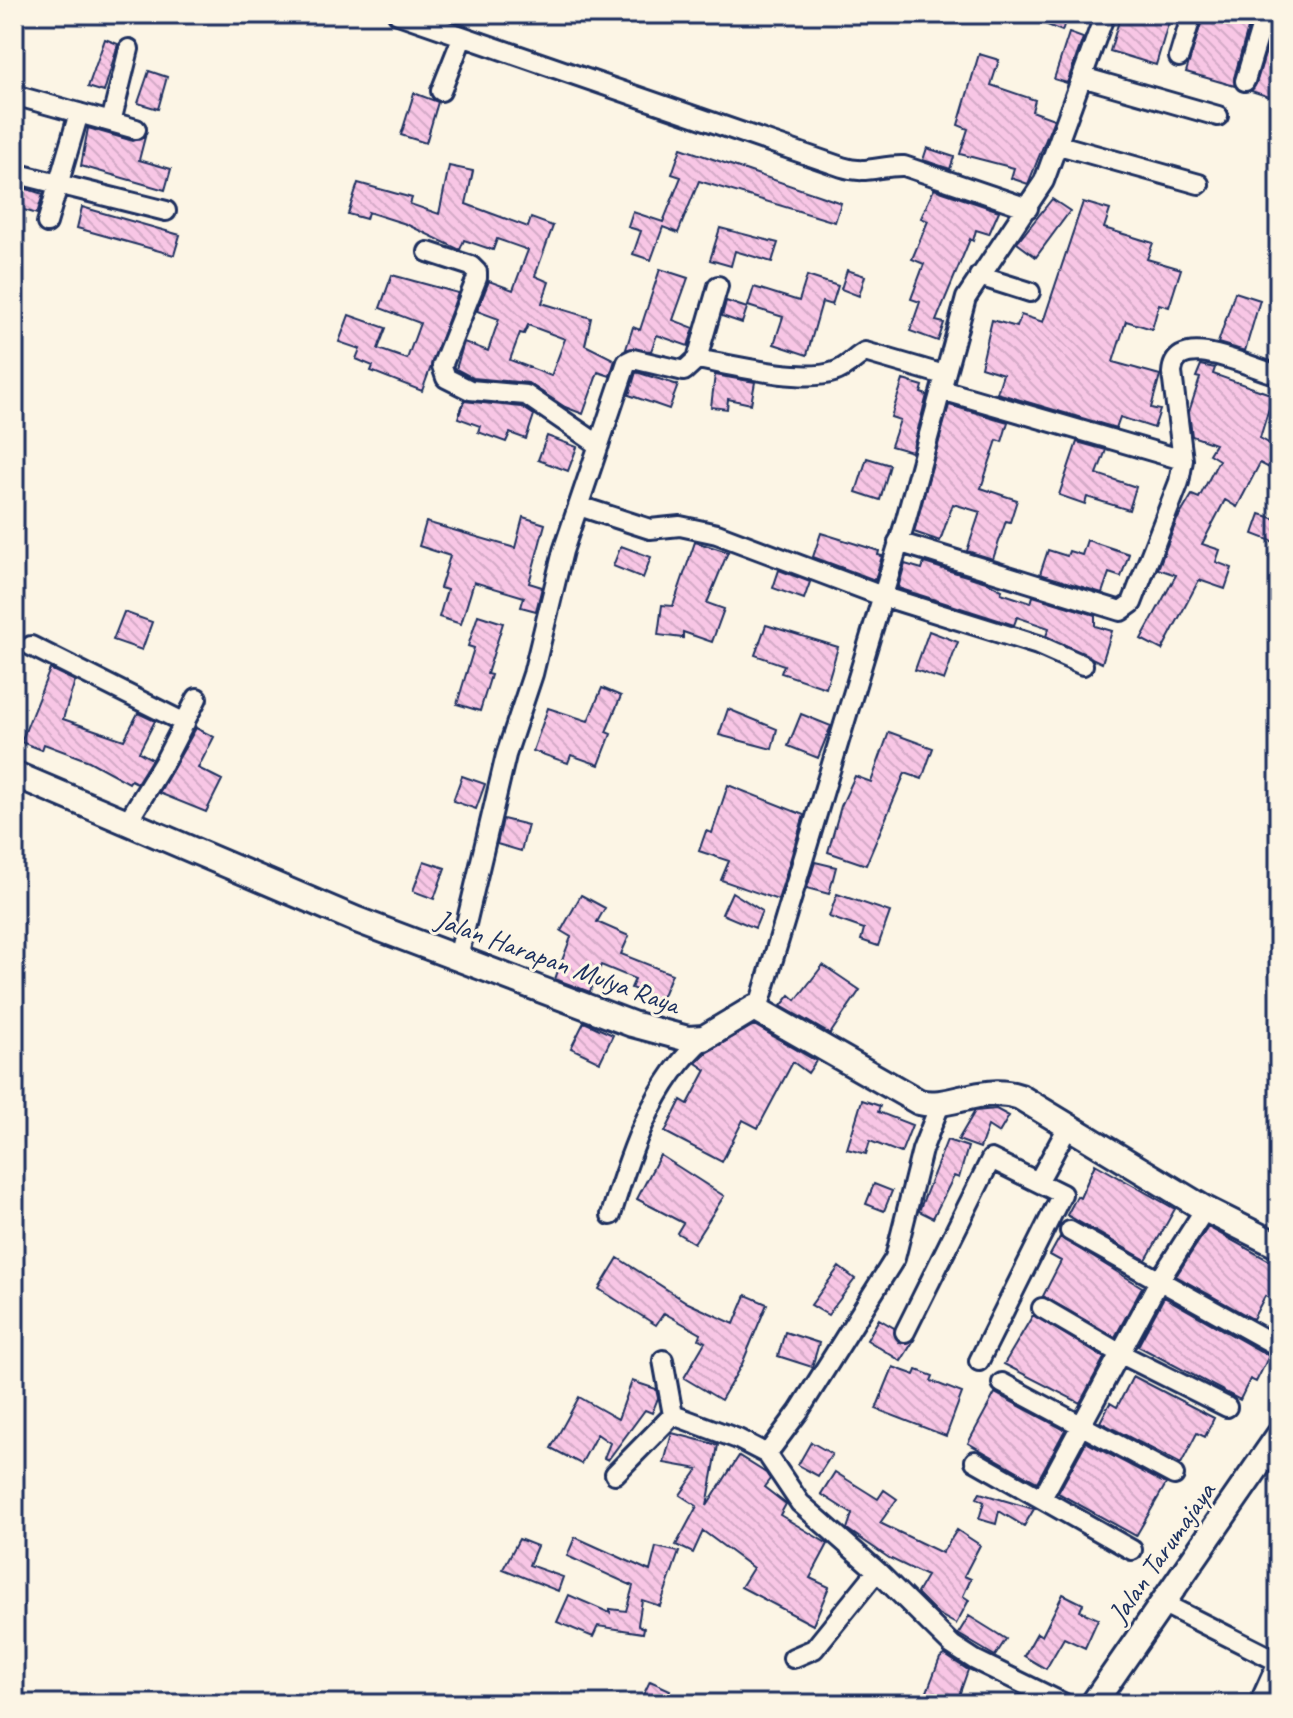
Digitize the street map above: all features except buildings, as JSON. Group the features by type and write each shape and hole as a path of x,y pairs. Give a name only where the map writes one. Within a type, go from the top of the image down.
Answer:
{"street":[{"path":"398,14 859,172 904,166 1028,208"},
{"path":"1105,14 1059,145 1028,208 966,298 898,542 758,1009 892,1088 927,1104 965,1095 1009,1093 1069,1125 1205,1209 1279,1246"},
{"path":"1179,57 1192,14"},
{"path":"1245,81 1265,14"},
{"path":"441,91 462,38"},
{"path":"111,122 129,49"},
{"path":"1082,77 1218,116"},
{"path":"14,95 136,129"},
{"path":"47,223 79,113"},
{"path":"1059,145 1199,184"},
{"path":"14,173 166,211"},
{"path":"428,252 471,266 477,272 442,366 446,378 470,390 526,395 599,445"},
{"path":"979,276 1030,292"},
{"path":"458,958 506,755 579,506 630,359 684,371 697,359 718,286"},
{"path":"898,542 1121,611 1132,603 1179,482 1183,460 1172,373 1178,355 1196,350 1279,375"},
{"path":"697,359 771,372 826,374 848,366 865,352 943,382 1183,460"},
{"path":"579,506 650,529 693,527 882,596 1008,634 1083,665"},
{"path":"31,646 185,723"},
{"path":"128,821 197,698"},
{"name":"Jalan Harapan Mulya Raya","path":"14,774 357,920 632,1024 688,1039 704,1038 749,1009 758,1009"},
{"path":"611,1215 631,1151 658,1099 686,1053 704,1038"},
{"path":"767,1454 799,1411 895,1258 922,1150 941,1102"},
{"path":"1038,1182 1069,1125"},
{"path":"905,1332 991,1159 1062,1194 979,1361"},
{"path":"1042,1498 1159,1281 1205,1209"},
{"path":"1070,1231 1279,1347"},
{"path":"1042,1308 1121,1354 1227,1407"},
{"path":"663,1360 673,1415"},
{"path":"1002,1383 1174,1475"},
{"path":"673,1415 738,1439 767,1454 800,1503 877,1571 952,1645 975,1660 1065,1704"},
{"path":"615,1474 673,1415"},
{"name":"Jalan Tarumajaya","path":"1093,1704 1279,1435"},
{"path":"975,1461 1132,1550"},
{"path":"793,1658 814,1649 877,1571"},
{"path":"1162,1603 1279,1662 1259,1704"}]}
